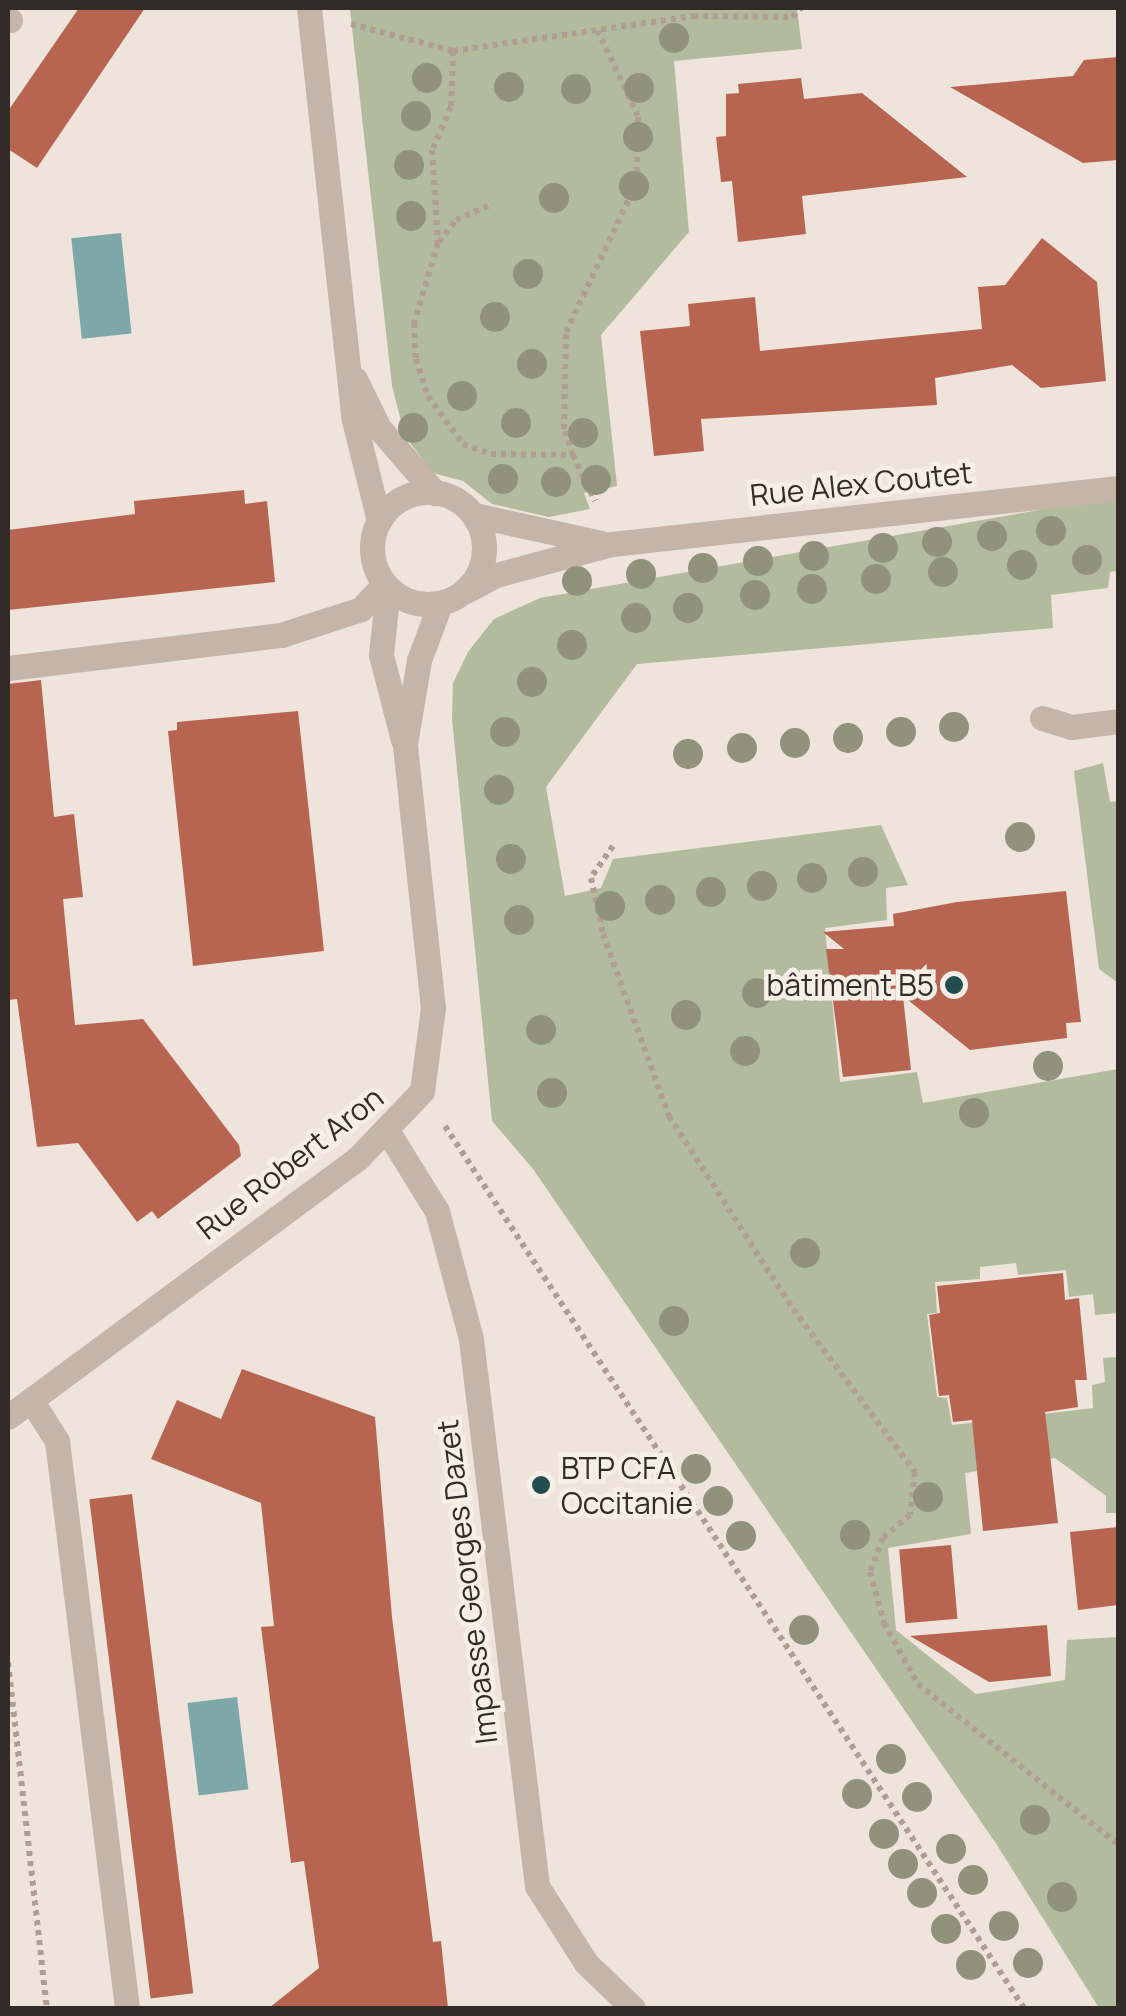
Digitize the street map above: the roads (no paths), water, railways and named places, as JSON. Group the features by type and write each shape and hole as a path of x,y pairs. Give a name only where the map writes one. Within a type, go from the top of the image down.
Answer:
{"street":[{"path":"309,8 350,368 379,521"},
{"path":"350,368 379,428 435,493 474,515 484,541 482,568 466,591 440,604 412,604 386,586 372,542 379,521 393,504 435,493"},
{"name":"Rue Alex Coutet","path":"466,591 496,574 612,544 1118,488"},
{"name":"Rue Alex Coutet","path":"474,515 612,544"},
{"path":"8,668 281,635 361,609 386,586"},
{"name":"Rue Robert Aron","path":"8,1417 388,1132 422,1091 432,1060 434,1008 405,744 380,655 386,586"},
{"name":"Rue Robert Aron","path":"405,744 418,660 440,604"},
{"path":"1042,718 1072,727 1118,721"},
{"name":"Impasse Georges Dazet","path":"388,1132 437,1212 471,1339 536,1886 619,2004"},
{"path":"31,1400 57,1441 127,2008"}],"water":[{"path":"121,233 132,333 82,339 71,238"},
{"path":"237,1697 248,1789 199,1795 187,1703"}],"place":[{"name":"bâtiment B5","path":"954,985"},
{"name":"BTP CFA Occitanie","path":"541,1485"}]}
